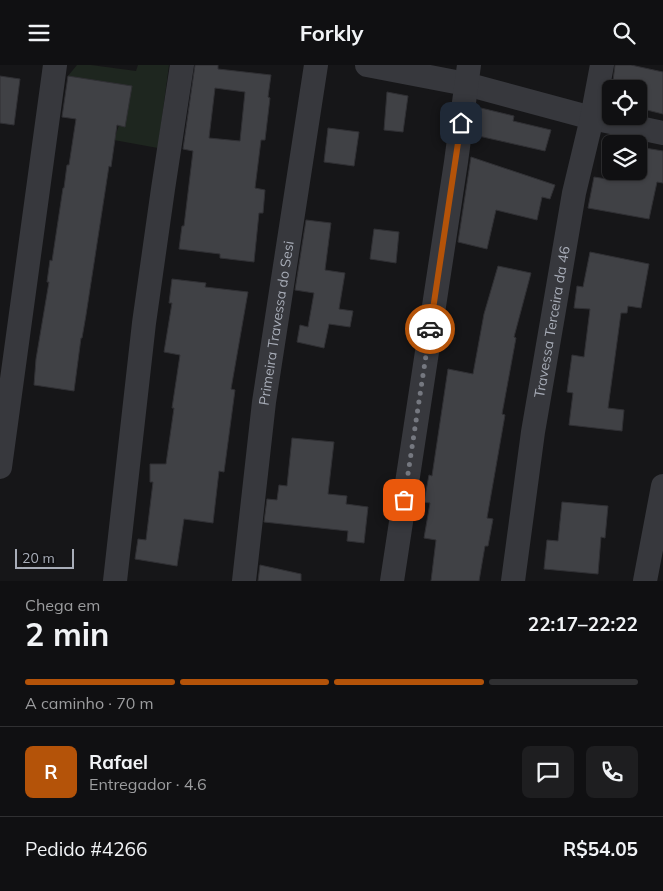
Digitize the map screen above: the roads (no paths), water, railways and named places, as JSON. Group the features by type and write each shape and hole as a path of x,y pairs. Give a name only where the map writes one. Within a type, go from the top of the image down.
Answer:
{"street":[{"path":"0,467 55,65"},
{"path":"115,581 146,314 182,65"},
{"name":"Primeira Travessa do Sesi","path":"244,581 264,402 316,65"},
{"path":"367,65 468,75 592,118 663,133"},
{"name":"Travessa Terceira da 46","path":"513,581 533,432 574,193 592,118 602,65"},
{"path":"392,581 468,75"},
{"path":"645,581 663,486"}]}
